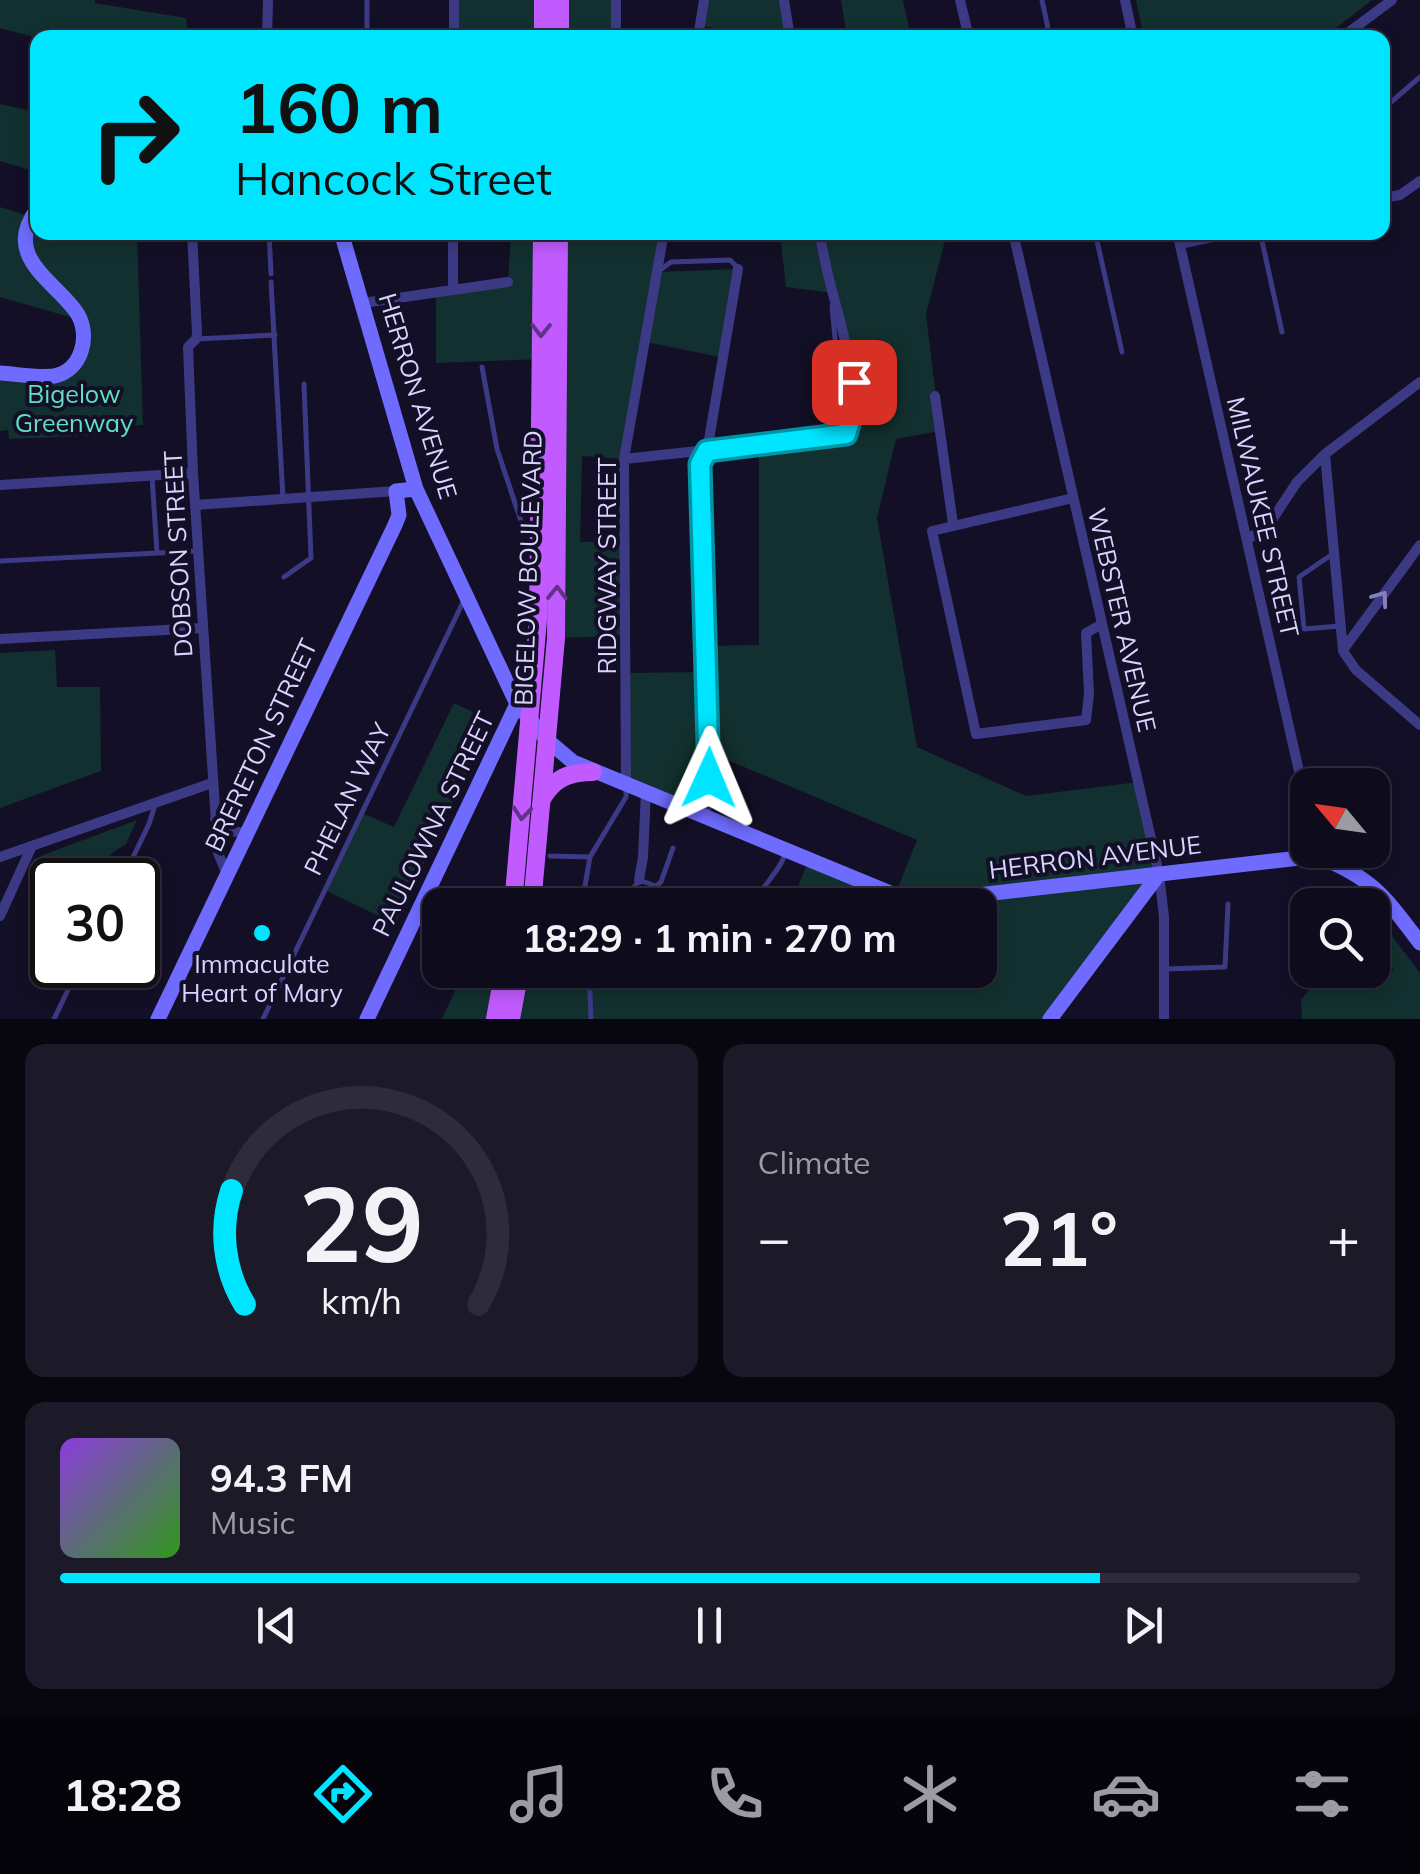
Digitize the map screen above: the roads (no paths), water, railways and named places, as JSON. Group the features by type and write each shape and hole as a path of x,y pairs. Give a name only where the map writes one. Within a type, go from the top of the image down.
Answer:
{"main road":[{"path":"543,0 543,30"},
{"path":"560,0 560,30"},
{"name":"BIGELOW BOULEVARD","path":"515,888 538,620 542,240"},
{"name":"BIGELOW BOULEVARD","path":"534,888 558,598 559,240"},
{"path":"542,800 548,788 562,777 593,772"},
{"path":"495,1019 501,988"},
{"path":"512,1019 517,988"}],"street":[{"path":"267,30 268,0"},
{"path":"454,0 454,30"},
{"path":"616,0 616,30"},
{"path":"699,30 704,0"},
{"path":"784,0 789,30"},
{"path":"960,0 966,30"},
{"path":"1125,0 1131,30"},
{"path":"1352,30 1392,0"},
{"path":"1390,197 1400,195 1420,180"},
{"path":"0,373 56,376 67,371 82,350 83,326 76,312 26,262 22,250 24,228 30,219"},
{"name":"DOBSON STREET","path":"192,240 196,340 188,346 193,473 218,854 228,874"},
{"name":"HERRON AVENUE","path":"343,240 416,490 518,704 568,759 895,896 925,901 1290,857"},
{"path":"452,240 453,290"},
{"name":"RIDGWAY STREET","path":"626,784 624,459 663,240"},
{"path":"624,459 846,434 853,411 854,382 822,240"},
{"name":"WEBSTER AVENUE","path":"1015,240 1159,874 1164,917 1164,1019"},
{"name":"MILWAUKEE STREET","path":"1179,240 1299,768"},
{"path":"706,817 710,742 700,464 707,451 738,269"},
{"path":"362,302 508,282"},
{"path":"1248,539 1268,526 1296,482 1325,454 1420,382"},
{"path":"936,396 953,524"},
{"path":"1325,454 1344,655 1420,724"},
{"path":"0,485 193,473"},
{"path":"196,504 416,490"},
{"name":"BRERETON STREET","path":"158,1019 395,525 399,514 396,491"},
{"path":"1074,498 932,532 976,734 1086,720 1090,694 1086,633 1092,626 1102,624"},
{"path":"1344,655 1420,545"},
{"path":"0,640 202,628"},
{"name":"PAULOWNA STREET","path":"367,1019 518,704"},
{"path":"0,857 212,783"},
{"path":"639,880 646,792"},
{"path":"215,819 232,831 249,830"},
{"path":"0,916 32,846"},
{"name":"HERRON AVENUE","path":"1348,868 1382,892 1420,943"},
{"path":"1050,1019 1159,874"}],"lane":[{"path":"367,0 367,30"},
{"path":"1042,0 1048,30"},
{"path":"1390,103 1420,77"},
{"path":"269,240 270,274"},
{"path":"1097,240 1122,352"},
{"path":"1262,240 1282,332"},
{"path":"657,272 671,262 730,260 738,269"},
{"path":"271,282 284,499"},
{"path":"832,293 840,391"},
{"path":"196,340 274,335"},
{"path":"482,367 496,449 522,527 539,541"},
{"path":"284,577 311,558 304,384"},
{"path":"152,476 158,553"},
{"path":"0,561 198,551"},
{"path":"1334,553 1299,576 1304,629 1340,626"},
{"name":"PHELAN WAY","path":"264,1019 466,596"},
{"path":"586,886 590,857 626,797 626,784"},
{"path":"133,858 155,804"},
{"path":"634,888 639,880 656,886 661,882 673,848"},
{"path":"761,888 783,864 786,850"},
{"path":"550,856 590,857"},
{"path":"1165,969 1225,966 1228,904"},
{"path":"54,1019 69,988"},
{"path":"590,988 592,1019"}],"place":[{"name":"Immaculate Heart of Mary","path":"262,933"}],"park label":[{"name":"Bigelow Greenway","path":"74,408"}]}
